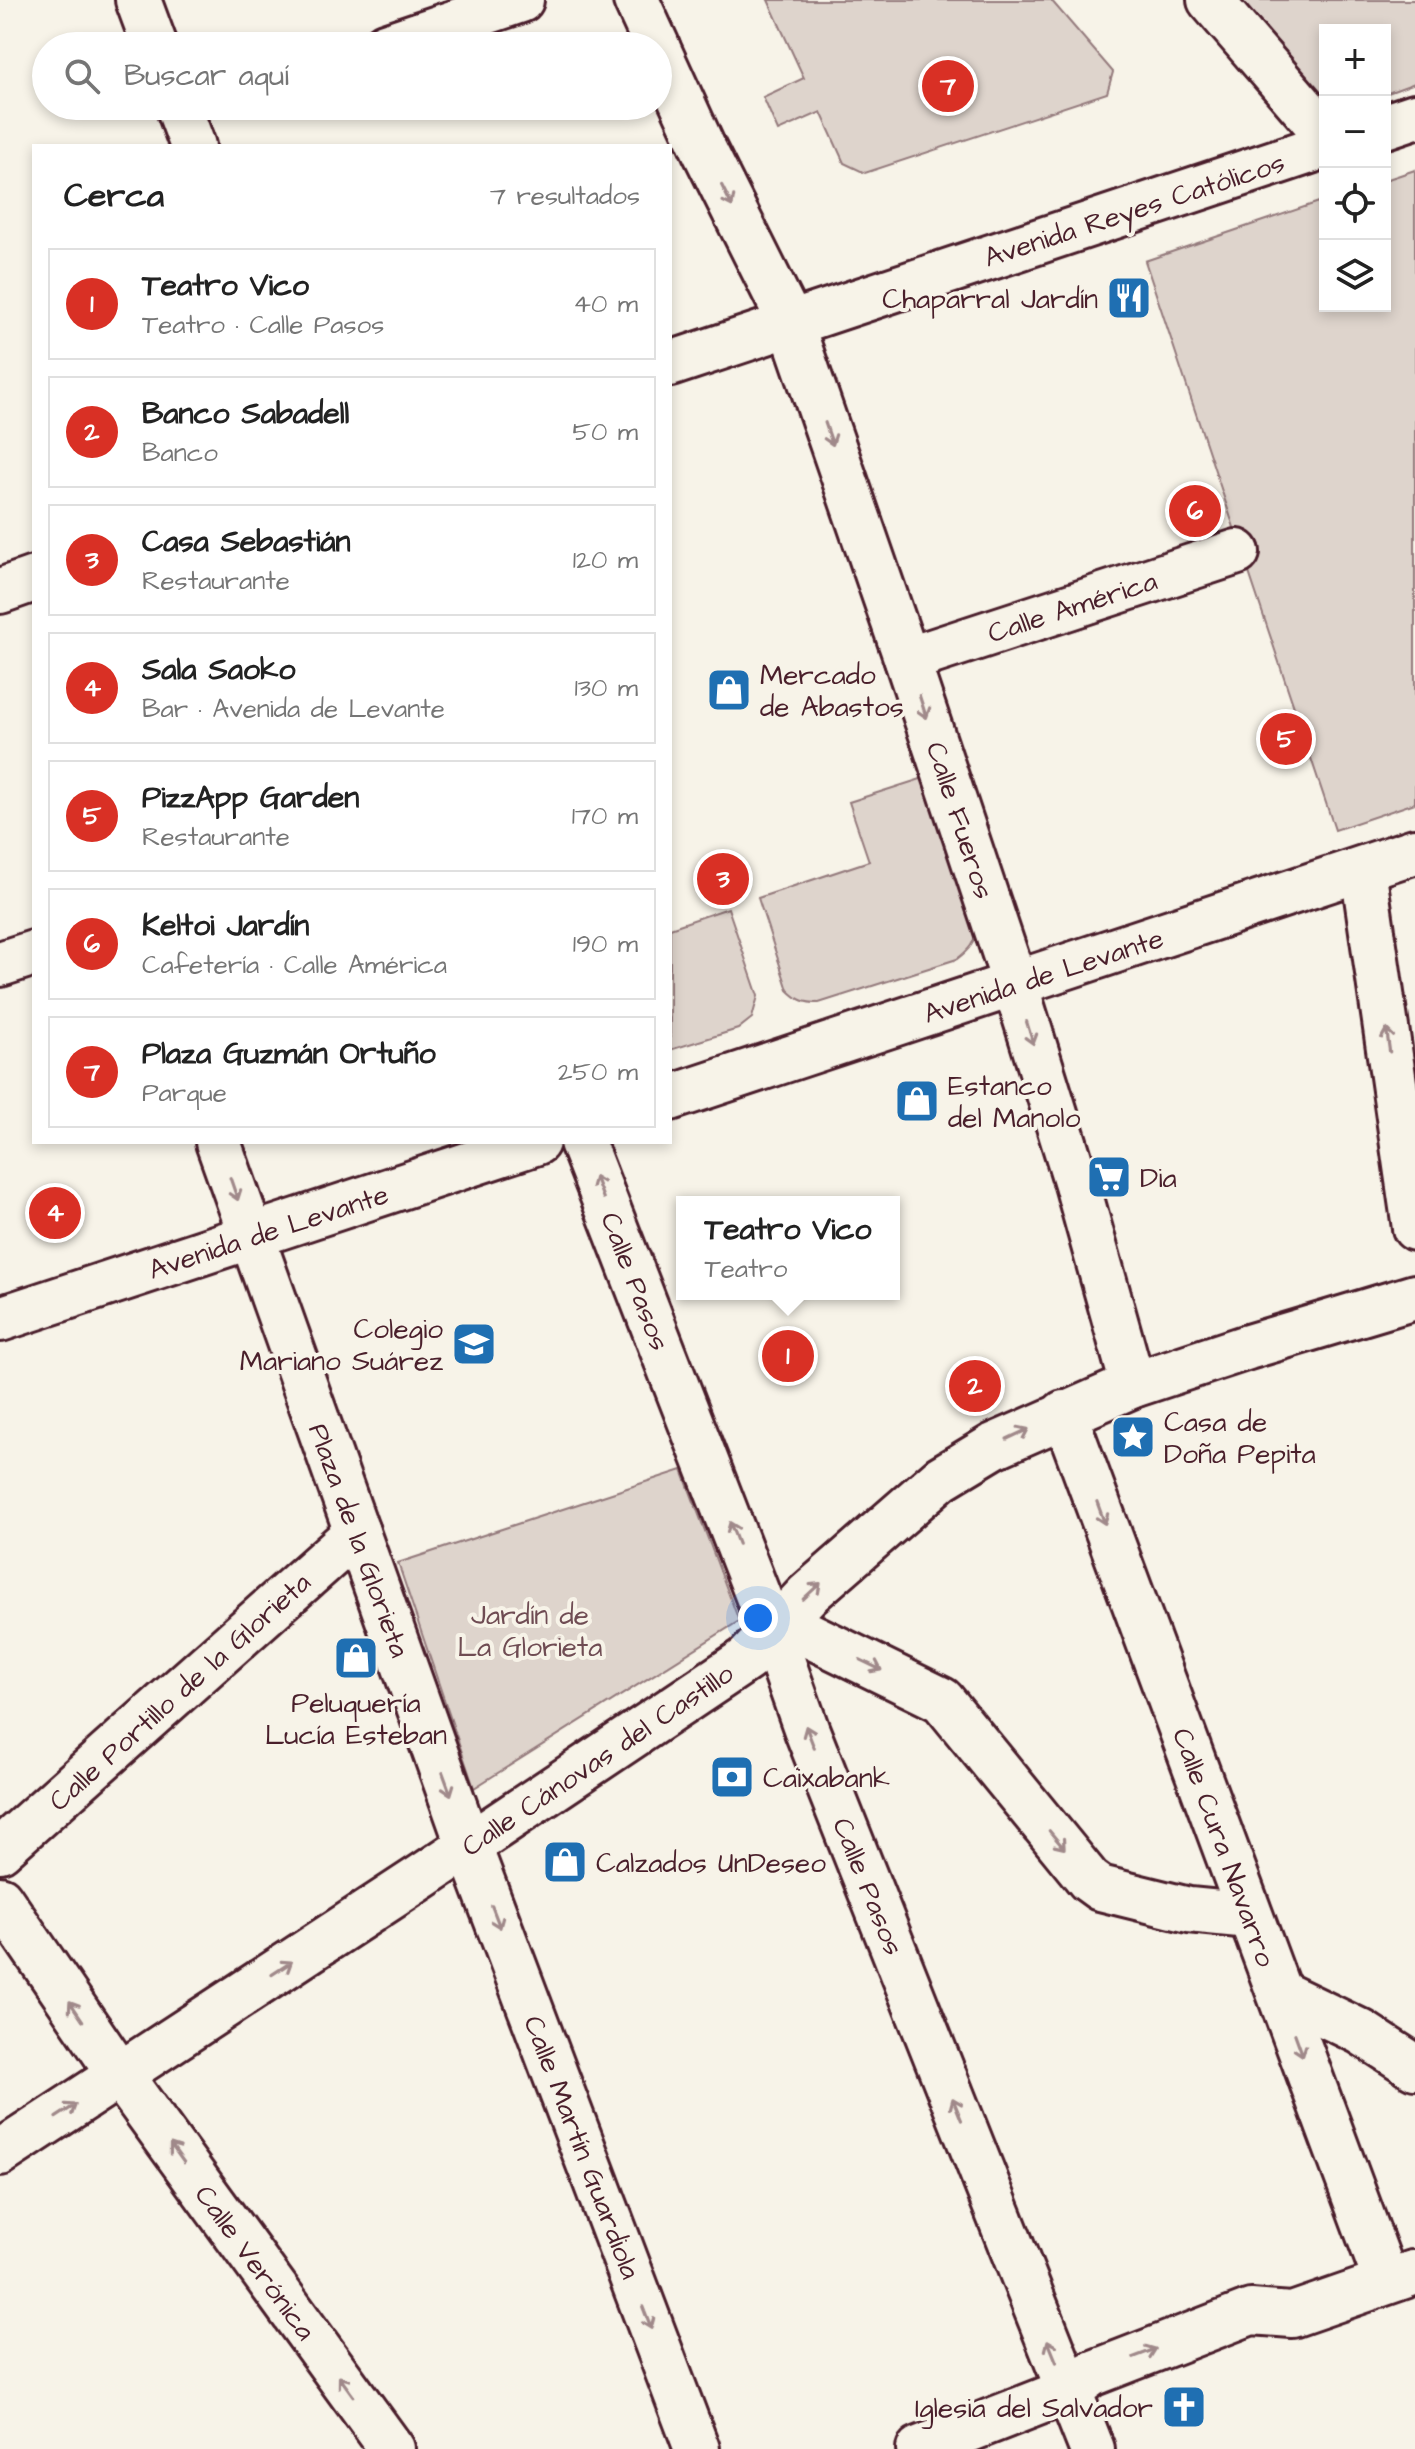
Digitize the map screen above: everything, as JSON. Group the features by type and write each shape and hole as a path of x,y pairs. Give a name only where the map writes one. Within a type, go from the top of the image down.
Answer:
{"street":[{"path":"138,0 150,32"},
{"path":"426,32 521,0"},
{"name":"Calle Fueros","path":"636,0 650,32"},
{"path":"1210,0 1319,126"},
{"name":"Calle Fueros","path":"672,102 687,156 791,324 1015,984 1077,1184 1133,1385"},
{"path":"1391,124 1415,116"},
{"name":"Avenida Reyes Católicos","path":"672,363 1319,148"},
{"name":"Calle América","path":"907,660 1237,552"},
{"name":"Avenida de Levante","path":"672,1097 1415,851"},
{"path":"1363,869 1415,1228"},
{"path":"0,964 32,954"},
{"name":"Plaza de la Glorieta","path":"219,1144 468,1844"},
{"name":"Avenida de Levante","path":"0,1319 531,1144"},
{"name":"Calle Pasos","path":"583,1144 772,1632 807,1731 1092,2449"},
{"name":"Calle Cánovas del Castillo","path":"0,2153 747,1659 807,1595 941,1478 994,1446 1133,1385 1415,1297"},
{"name":"Calle Cura Navarro","path":"1064,1413 1280,1993 1401,2277"},
{"name":"Calle Portillo de la Glorieta","path":"0,1850 357,1532"},
{"path":"772,1632 809,1635 942,1700 1089,1880 1100,1888 1189,1910 1250,1916"},
{"name":"Calle Martín Guardiola","path":"468,1844 697,2449"},
{"name":"Calle Verónica","path":"0,1899 120,2075 392,2449"},
{"path":"1280,1993 1361,2032 1415,2067"},
{"path":"919,2449 1068,2391 1091,2374 1251,2312 1292,2315 1401,2277"}],"green space":[{"path":"768,0 1051,0 1113,72 1107,93 865,173 844,163 821,112 778,131 763,97 804,78"},
{"path":"1241,0 1415,0 1415,83 1391,92 1391,24 1319,24 1319,89"},
{"path":"1415,170 1415,803 1335,830 1145,261 1319,202 1319,312 1391,312 1391,178"},
{"path":"927,777 977,928 973,942 957,959 819,1003 798,999 788,990 758,898 869,861 849,802"},
{"path":"728,908 758,996 752,1018 738,1029 672,1049 672,927"},
{"name":"Jardín de La Glorieta","path":"682,1470 739,1621 474,1788 398,1563"}],"place":[{"name":"Plaza Guzmán Ortuño","path":"948,86"},
{"name":"Chaparral Jardín","path":"1129,298"},
{"name":"Keltoi Jardín","path":"1195,511"},
{"name":"Mercado de Abastos","path":"729,690"},
{"name":"PizzApp Garden","path":"1286,739"},
{"name":"Casa Sebastián","path":"723,879"},
{"name":"Estanco del Manolo","path":"917,1101"},
{"name":"Dia","path":"1109,1177"},
{"name":"Sala Saoko","path":"55,1213"},
{"name":"Colegio Mariano Suárez","path":"474,1344"},
{"name":"Teatro Vico","path":"788,1356"},
{"name":"Banco Sabadell","path":"975,1386"},
{"name":"Casa de Doña Pepita","path":"1133,1437"},
{"name":"Peluquería Lucía Esteban","path":"356,1658"},
{"name":"Caixabank","path":"732,1777"},
{"name":"Calzados UnDeseo","path":"565,1862"},
{"name":"Iglesia del Salvador","path":"1184,2407"}]}
